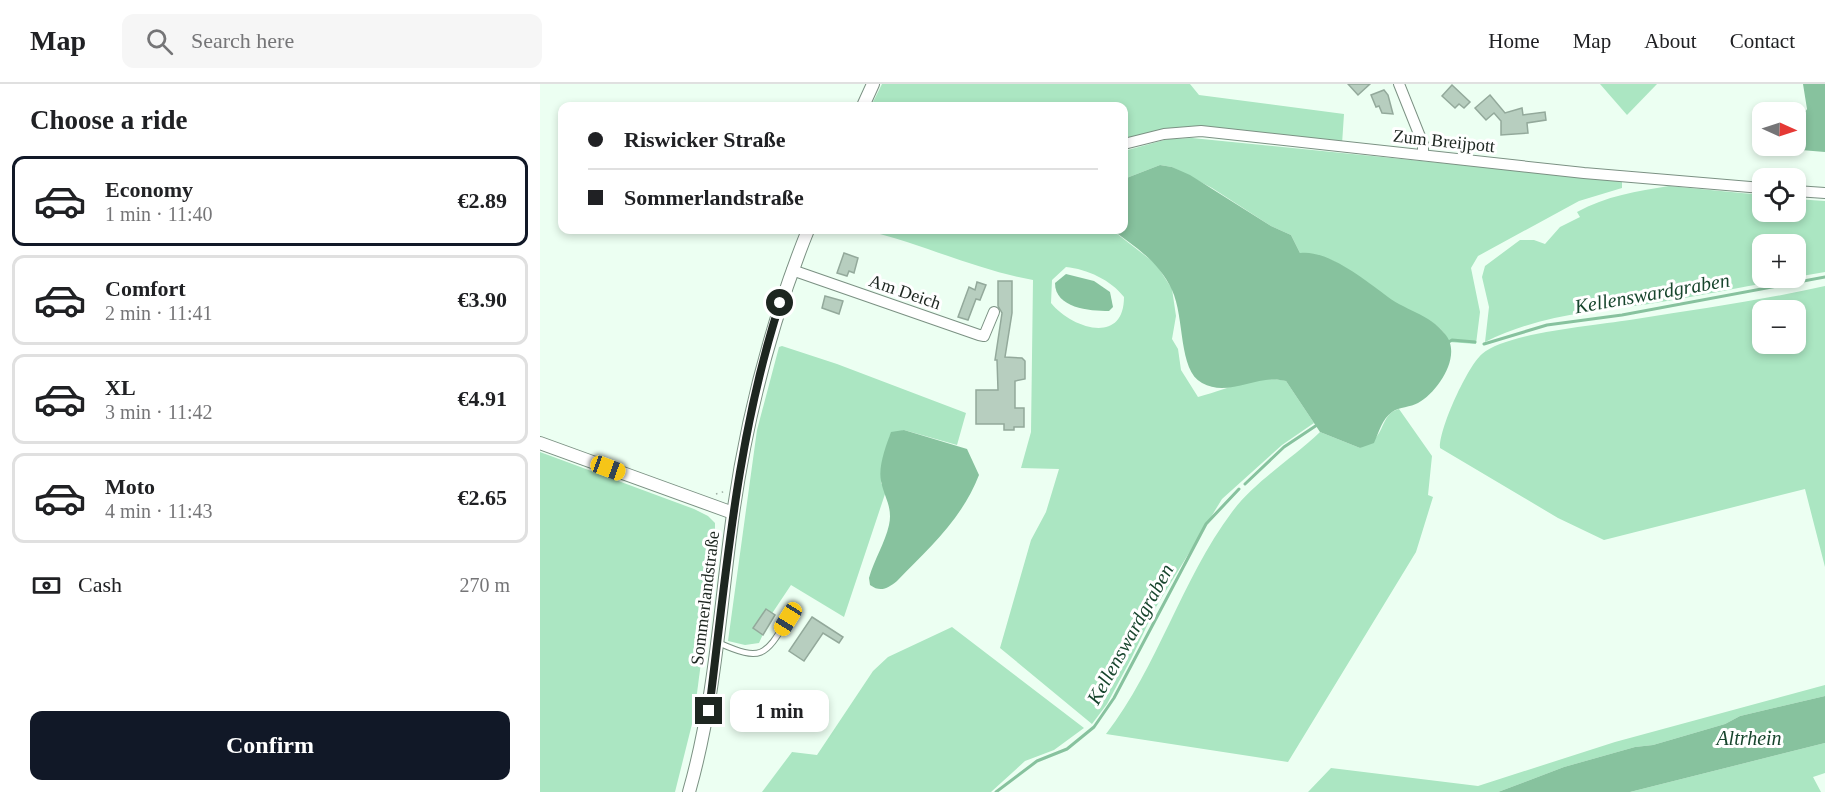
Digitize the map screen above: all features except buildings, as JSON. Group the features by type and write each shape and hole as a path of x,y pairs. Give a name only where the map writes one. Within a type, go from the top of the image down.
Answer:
{"street":[{"path":"865,102 873,84"},
{"path":"1399,84 1423,144 1423,155"},
{"name":"Zum Breijpott","path":"1128,143 1164,134 1201,131 1752,187"},
{"path":"1806,192 1825,193"},
{"name":"Sommerlandstraße","path":"689,792 709,711 733,513 748,422 770,334 806,234"},
{"name":"Am Deich","path":"792,270 979,335 984,336 988,331 994,312"},
{"path":"540,443 733,513"}],"lane":[{"path":"717,642 745,653 763,653 769,650 788,619"}],"shaded area":[{"path":"882,84 1190,84 1199,95 1344,114 1342,144 1215,129 1128,140 1128,102 873,102"},
{"path":"1600,84 1657,84 1627,115"},
{"path":"1192,138 1622,181 1622,188 1579,201 1478,256 1471,268 1480,312 1476,344 1449,342 1435,324 1401,308 1354,273 1329,259 1300,253 1291,235 1271,226 1212,188 1172,167 1160,165 1128,177 1128,150 1168,139"},
{"path":"1669,186 1752,194 1752,222 1806,222 1806,200 1825,201 1825,272 1806,275 1806,234 1752,234 1752,286 1545,320 1485,342 1489,307 1482,277 1485,266 1520,240 1534,240 1545,244 1560,227 1580,217 1577,212 1588,206 1645,190"},
{"path":"881,234 1117,234 1156,264 1172,289 1176,316 1172,339 1178,349 1181,370 1198,397 1253,381 1276,379 1286,381 1314,423 1282,445 1222,499 1156,607 1107,704 1092,724 1000,648 1031,540 1046,512 1059,469 1021,468 1031,432 1033,280 991,270","holes":["1066,267 1090,273 1112,285 1124,297 1122,312 1115,322 1106,327 1095,328 1071,320 1051,303 1052,280"]},
{"path":"1825,286 1825,567 1805,489 1604,540 1558,518 1440,448 1449,413 1462,384 1476,361 1494,346 1512,340 1555,330 1752,300 1752,354 1806,354 1806,300 1755,300"},
{"path":"782,346 837,364 966,413 957,445 904,430 890,436 881,483 886,491 844,617 791,585 773,612 759,643 745,645 728,641 757,430 779,347"},
{"path":"1399,409 1432,456 1428,495 1433,497 1416,552 1288,762 1106,734 1140,681 1214,538 1241,501 1320,432 1360,448 1375,438 1388,416"},
{"path":"540,452 694,509 708,516 715,523 715,555 694,716 675,792 540,792"},
{"path":"952,627 1084,728 1054,750 1025,761 991,792 762,792 792,752 817,755 873,671 888,657"},
{"path":"1825,685 1825,696 1740,716 1725,724 1653,745 1635,747 1564,767 1498,792 1308,792 1331,768 1478,786 1615,742"},
{"path":"1825,743 1825,773 1813,777 1821,792 1630,792"}],"water":[{"path":"1803,84 1825,84 1825,152 1806,150 1806,102"},
{"path":"1160,165 1172,167 1190,175 1271,226 1291,235 1300,253 1310,253 1333,260 1391,299 1432,322 1445,334 1450,343 1450,362 1440,382 1426,398 1418,403 1392,412 1383,422 1374,443 1360,448 1320,432 1286,381 1265,380 1223,388 1202,383 1189,367 1176,302 1167,280 1154,263 1118,234 1128,234 1128,177"},
{"path":"1066,274 1094,281 1110,292 1113,307 1109,311 1092,310 1067,303 1056,291 1055,283"},
{"path":"904,430 967,449 979,475 964,505 933,545 897,581 878,589 870,585 869,578 890,519 880,475 891,432"},
{"name":"Altrhein","path":"1825,696 1825,743 1630,792 1498,792 1564,767 1635,747 1653,745 1725,724 1740,716"}],"waterway":[{"name":"Kellenswardgraben","path":"1484,344 1547,325 1622,315 1825,277"},
{"name":"Kellenswardgraben","path":"1447,343 1452,340 1475,342"},
{"name":"Kellenswardgraben","path":"1245,484 1284,447 1317,425"},
{"name":"Kellenswardgraben","path":"996,792 1037,761 1067,749 1094,727 1114,698 1206,524 1239,489"}],"route":[{"path":"709,711 733,513 748,422 780,303"}]}
